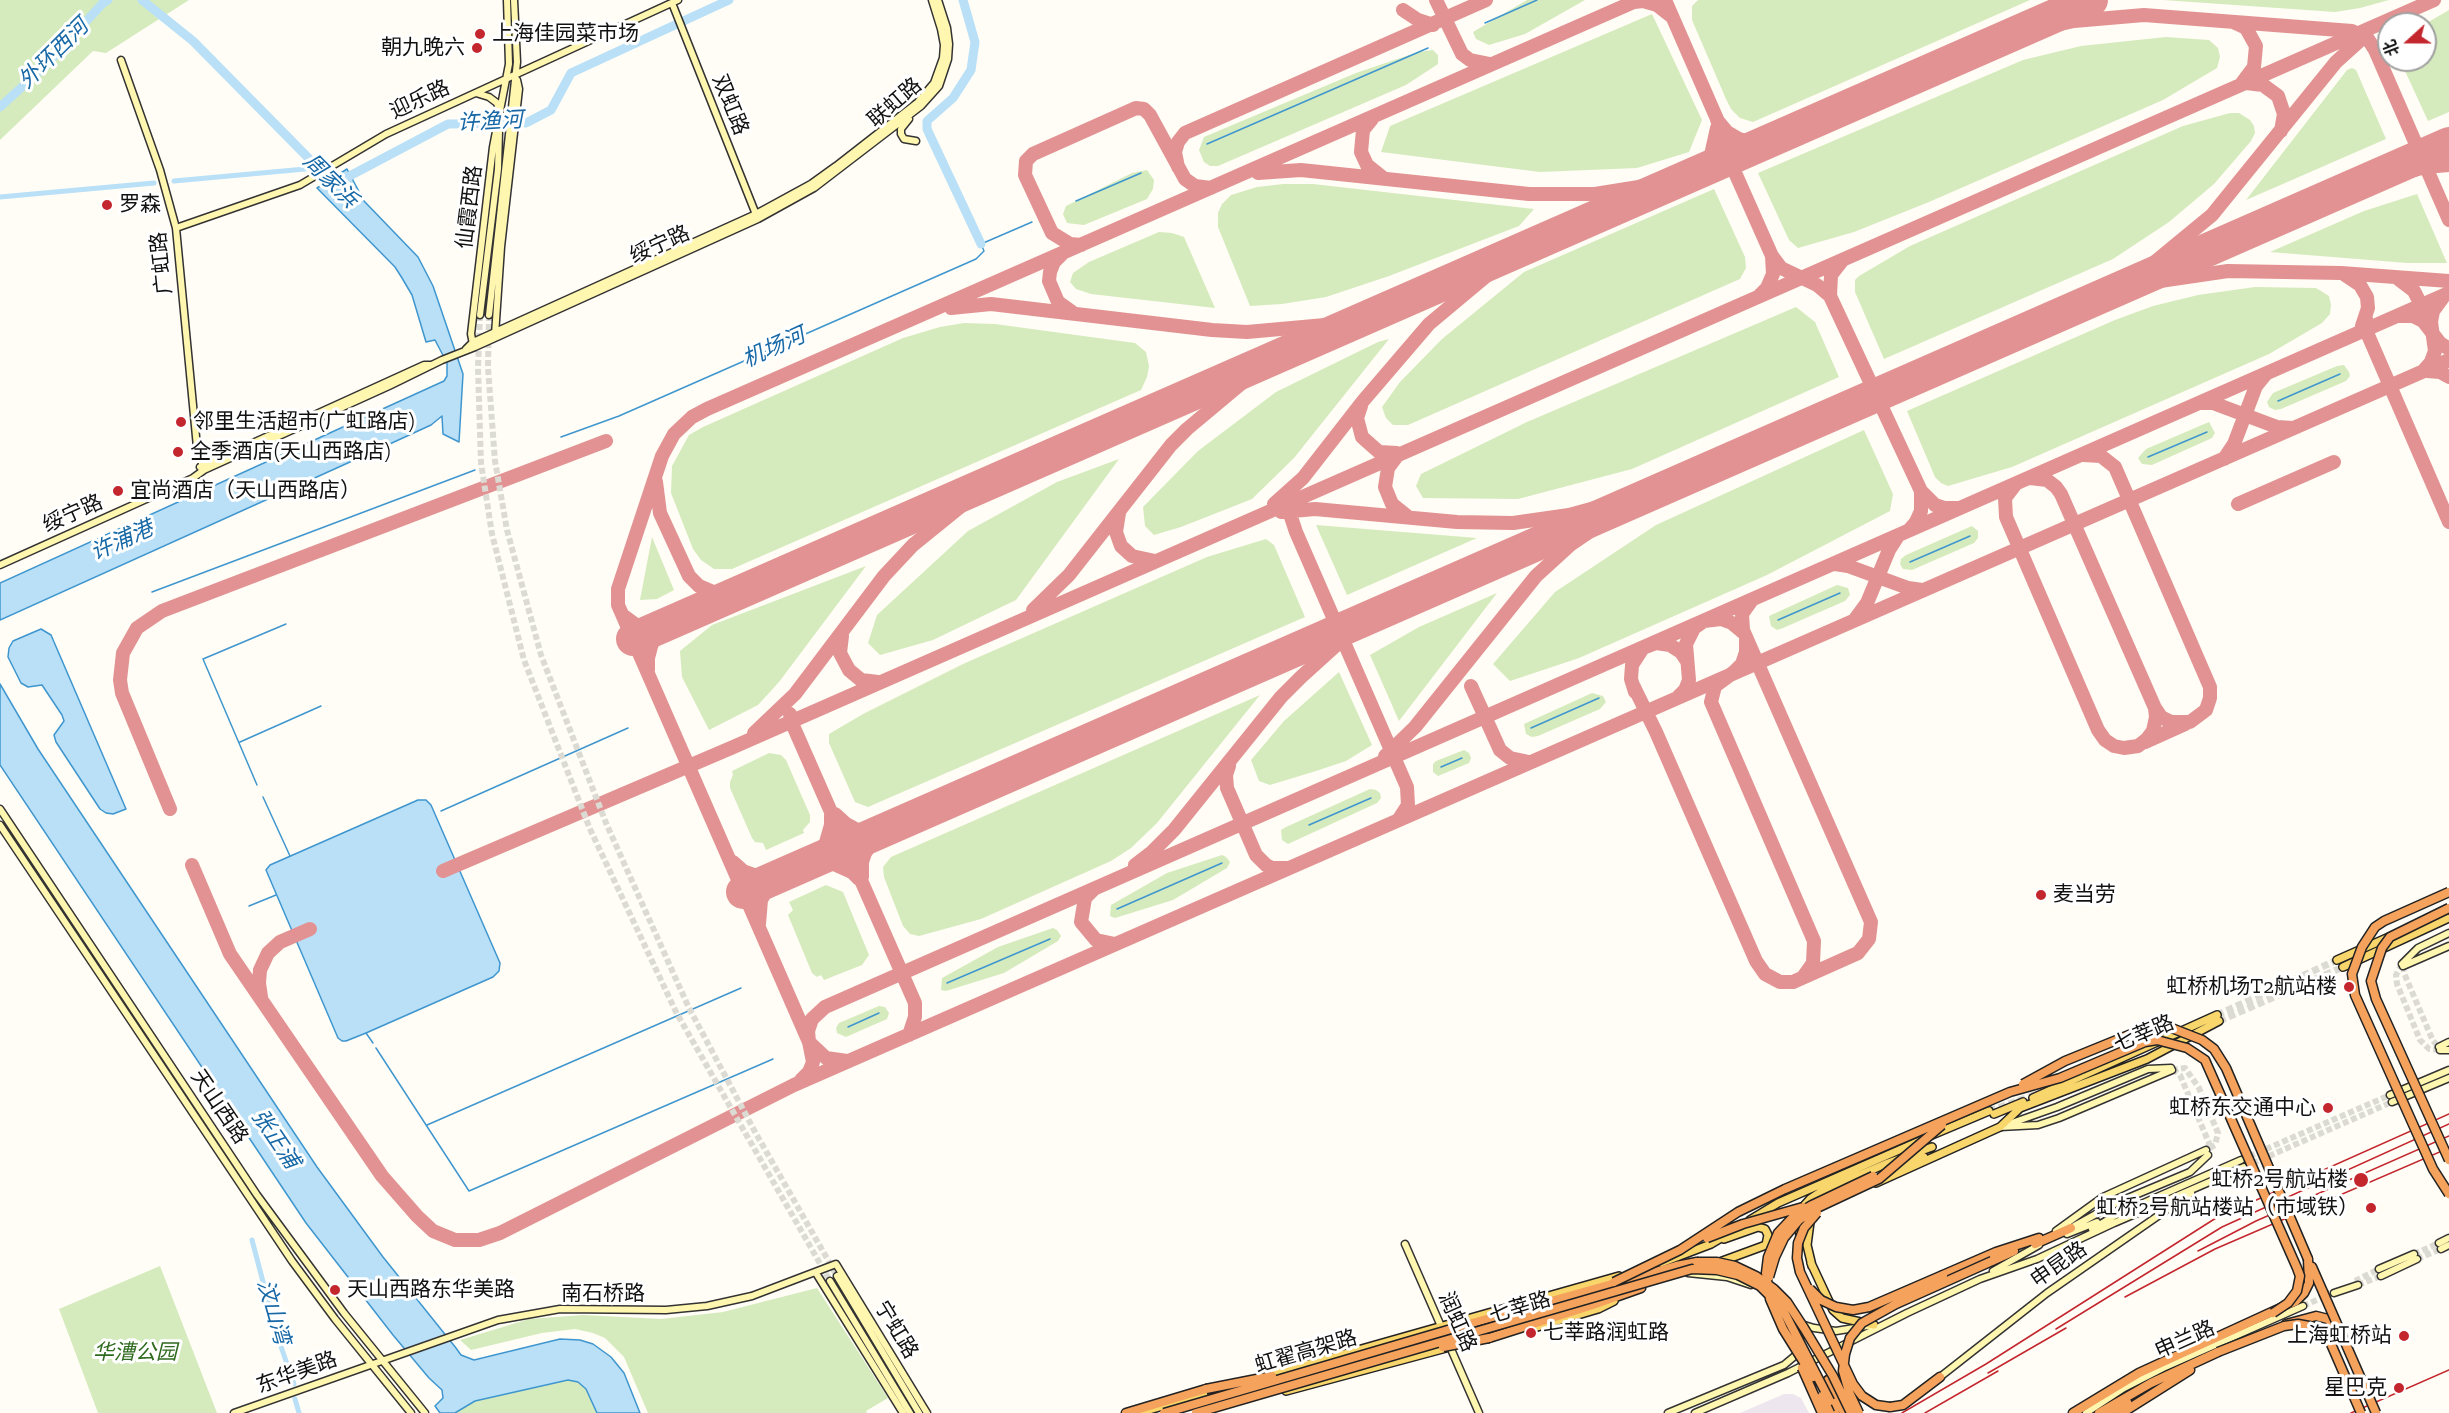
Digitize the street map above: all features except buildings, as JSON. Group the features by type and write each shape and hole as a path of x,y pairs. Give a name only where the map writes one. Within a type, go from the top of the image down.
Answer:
{"highway":[{"path":"2449,892 2392,916 2375,927 2365,941 2352,974 2355,995 2433,1169 2449,1194"},
{"path":"2449,909 2390,937 2382,948 2371,981 2376,999 2449,1160"},
{"path":"2010,1092 2065,1061 2151,1026 2169,1027 2202,1040 2214,1049 2226,1068 2376,1413"},
{"path":"1680,1250 1762,1199 2010,1092 2079,1071 2151,1041 2173,1044 2200,1055 2211,1074 2300,1276 2297,1291 2293,1297 2273,1312"},
{"path":"1768,1280 1784,1238 1798,1220 1879,1179 1930,1134 1956,1115"},
{"path":"1614,1282 1721,1232 1812,1204 1873,1176"},
{"path":"1829,1203 1813,1216 1804,1228 1798,1243 1797,1258 1805,1284 1853,1384 1862,1396 1876,1405 1890,1407 1903,1405 1940,1377"},
{"path":"1812,1204 1794,1216 1778,1233 1768,1257 1766,1273 1770,1299 1776,1315 1816,1382 1830,1413"},
{"path":"1859,1413 1849,1392 1844,1371 1845,1354 1850,1338 1862,1323 1896,1304 2071,1228"},
{"path":"1805,1284 1821,1300 1836,1307 1853,1310 1869,1307 1996,1252 2039,1238"},
{"path":"2023,1248 2039,1238"},
{"path":"2073,1413 2139,1373 2296,1301 2304,1293 2310,1276 2308,1258"},
{"path":"1614,1282 1697,1262 1717,1262 1735,1266 1756,1276 1787,1302 1833,1377 1851,1413"},
{"path":"1398,1356 1692,1269 1717,1270 1738,1275 1760,1286 1782,1308 1835,1413"},
{"name":"虹翟高架路","path":"1164,1413 1614,1282"},
{"path":"1398,1356 1490,1338 1641,1288"},
{"path":"2099,1413 2151,1383 2218,1352 2299,1319 2316,1316 2328,1319 2342,1336"},
{"path":"2277,1328 2306,1325 2324,1334 2331,1344 2361,1413"},
{"path":"1804,1328 1844,1413"},
{"path":"1794,1348 1821,1413"},
{"path":"2122,1413 2218,1352"},
{"name":"虹翟高架路","path":"1196,1413 1398,1356"},
{"path":"1126,1413 1222,1385 1302,1372"},
{"path":"2110,1413 2155,1385"}],"main road":[{"path":"480,315 499,156 496,147 509,53 507,0"},
{"path":"489,315 514,113 517,42 514,0"},
{"name":"联虹路","path":"857,153 918,102 934,83 943,58 944,45 942,29 932,0"},
{"name":"联虹路","path":"857,153 921,106 939,86 948,59 947,28 938,0"},
{"name":"迎乐路","path":"176,228 300,185 380,137 675,1"},
{"name":"双虹路","path":"675,1 675,11 757,217"},
{"name":"广虹路","path":"121,60 167,192 176,228 197,447 203,468"},
{"path":"514,113 523,73 526,69"},
{"path":"516,74 519,89"},
{"path":"476,93 489,97 497,103 501,113"},
{"path":"916,141 904,139 902,129 921,106"},
{"name":"仙霞西路","path":"474,345 473,311 496,147"},
{"name":"仙霞西路","path":"495,335 510,149"},
{"name":"绥宁路","path":"0,565 193,478 203,468 424,365 442,360 757,217 814,189 857,153"},
{"path":"488,196 499,156"},
{"name":"天山西路","path":"0,808 257,1195 300,1256 424,1411"},
{"name":"天山西路","path":"0,825 250,1200 335,1319 411,1413"},
{"path":"2337,960 2449,909"},
{"path":"2343,967 2449,918"},
{"path":"2449,933 2423,945 2403,965 2449,946"},
{"path":"87,955 94,950"},
{"path":"2000,1127 2020,1108 2147,1059 2218,1018"},
{"name":"七莘路","path":"2082,1078 2218,1018"},
{"name":"七莘路","path":"1711,1244 1778,1203 2218,1018"},
{"path":"2449,1042 2440,1048 2449,1050"},
{"path":"1812,1266 1807,1245 1809,1223 1816,1214 1829,1205 2000,1127 2057,1107 2148,1069 2172,1069 2059,1118 2038,1125 2000,1127"},
{"path":"2449,1070 2391,1099 2449,1078"},
{"path":"1874,1325 1842,1318 1833,1310 1804,1248 1798,1220 1801,1209 1822,1191 1932,1147 1910,1161"},
{"path":"1873,1176 1910,1161 1944,1152"},
{"name":"申昆路","path":"1980,1280 2031,1249 2061,1236 2116,1203 2190,1172 2207,1152 2103,1197 2061,1229 2039,1238"},
{"name":"申昆路","path":"1940,1377 2047,1293 2192,1192 2235,1170 2243,1163 2116,1215 2086,1232 2077,1241"},
{"name":"申昆路","path":"1695,1413 1788,1373 1907,1313 1980,1280 2037,1259 2235,1170"},
{"path":"2061,1236 2116,1215"},
{"name":"七莘路","path":"1140,1413 1653,1266 1758,1227 1765,1229 1768,1235 1766,1245 1641,1288 1598,1309 1488,1342 1449,1347"},
{"path":"2449,1238 2440,1246 2449,1245"},
{"name":"润虹路","path":"1405,1244 1479,1413"},
{"path":"2380,1273 2415,1257"},
{"name":"南石桥路","path":"371,1364 449,1335 518,1315 560,1310 649,1311 708,1306 752,1296 836,1264"},
{"name":"宁虹路","path":"836,1264 927,1413"},
{"name":"宁虹路","path":"816,1273 903,1413"},
{"path":"1688,1273 1727,1277 1753,1286 1772,1297 1797,1323 1814,1328 1836,1331 1874,1325 1907,1313"},
{"name":"宁虹路","path":"837,1276 919,1413"},
{"name":"宁虹路","path":"830,1281 910,1413"},
{"path":"2334,1293 2356,1283"},
{"name":"申兰路","path":"2086,1413 2124,1388 2163,1368 2303,1306"},
{"path":"1668,1413 1784,1365 1796,1355 1798,1343 1794,1328 1784,1310"},
{"path":"1210,1413 1449,1347"},
{"name":"东华美路","path":"234,1413 371,1364"},
{"path":"900,1369 912,1403"},
{"path":"1265,1377 1272,1395"}],"shaded area":[{"path":"1784,1394 1793,1394 1801,1398 1809,1413 1740,1413"}],"green space":[{"path":"0,0 189,0 106,53 93,51 0,140"},
{"path":"1527,0 1585,0 1525,34 1489,45 1476,39 1473,32"},
{"path":"1698,0 2030,0 1753,122 1740,118 1731,109 1726,99 1692,20 1692,6"},
{"path":"2163,0 2389,0 2335,12"},
{"path":"2449,10 2449,112 2428,121 2406,72 2437,72 2437,17"},
{"path":"1652,14 1702,120 1689,152 1637,168 1540,172 1381,152 1390,126"},
{"path":"2166,37 2209,40 2218,48 2220,57 2217,68 2163,100 1929,202 1854,232 1798,248 1789,240 1758,173 2023,60 2081,46"},
{"path":"1433,50 1438,55 1438,64 1406,85 1218,166 1210,166 1204,162 1199,150 1204,137 1356,73 1418,52"},
{"path":"2352,68 2356,70 2386,139 2246,200 2347,70"},
{"path":"2230,113 2239,113 2250,120 2255,133 2251,141 2214,184 2169,222 2113,259 1884,359 1855,292 1855,280 1859,276 1910,246 2183,126"},
{"path":"1147,170 1154,180 1153,189 1147,199 1084,225 1067,223 1063,214 1066,206 1132,173"},
{"path":"1313,184 1534,209 1519,226 1389,276 1326,297 1250,306 1218,227 1218,213 1222,204 1231,195 1257,187"},
{"path":"1714,189 1745,257 1746,268 1740,279 1408,425 1393,425 1386,418 1382,407 1400,382 1442,339 1524,272"},
{"path":"2417,194 2447,263 2407,263 2270,252 2364,211"},
{"path":"1159,232 1184,237 1215,308 1091,294 1076,289 1070,282 1073,273 1089,262"},
{"path":"2255,287 2316,288 2329,296 2330,314 2322,323 2269,354 2012,467 1948,486 1935,477 1907,411 2115,320 2153,306 2198,295"},
{"path":"1796,307 1815,322 1839,377 1632,469 1518,499 1423,498 1416,486 1421,474 1527,422"},
{"path":"964,323 995,324 1135,343 1146,352 1149,366 1147,377 1141,390 732,569 714,569 701,560 693,549 671,493 672,466 689,435 903,338 940,327"},
{"path":"1389,339 1294,458 1252,499 1181,527 1154,535 1145,526 1143,507 1198,451 1276,392 1378,342"},
{"path":"2344,365 2350,376 2346,381 2281,409 2275,410 2269,407 2267,402 2273,393"},
{"path":"2209,422 2215,433 2212,438 2152,465 2142,464 2138,458 2146,449"},
{"path":"1864,430 1893,494 1890,511 1767,575 1579,658 1510,681 1493,664 1555,592 1656,525"},
{"path":"1119,459 1016,600 933,640 880,655 868,643 877,615 968,531 1057,482"},
{"path":"1316,525 1477,538 1347,595"},
{"path":"1972,526 1978,531 1978,538 1974,543 1912,570 1903,569 1900,564 1901,559 1906,555"},
{"path":"652,537 674,590 657,599 640,600"},
{"path":"1266,539 1274,545 1305,617 868,807 855,802 829,743 829,734 863,714 963,664 1207,557"},
{"path":"866,566 779,682 758,705 709,730 682,677 680,651 712,625"},
{"path":"1837,585 1848,588 1850,595 1845,601 1783,628 1777,630 1771,626 1769,616"},
{"path":"1497,593 1399,721 1370,655 1419,627"},
{"path":"1339,672 1372,745 1346,761 1316,771 1270,785 1259,781 1251,760 1284,721"},
{"path":"1592,693 1603,696 1606,702 1600,709 1538,736 1532,737 1526,734 1524,724"},
{"path":"1260,695 1157,823 1131,848 1111,861 981,919 919,936 910,934 903,926 884,877 883,867 891,857"},
{"path":"1464,750 1471,758 1469,763 1438,776 1433,772 1433,764 1436,761"},
{"path":"769,753 781,755 786,760 810,815 810,822 803,830 804,833 766,850 763,843 755,842 752,838 730,788 730,782 732,771"},
{"path":"1370,789 1380,793 1381,798 1377,803 1288,844 1282,840 1281,830 1286,827"},
{"path":"1222,855 1230,862 1227,868 1173,900 1115,918 1110,916 1111,905 1167,873"},
{"path":"826,885 843,892 869,955 862,965 824,980 821,975 817,977 812,973 788,915 793,910 789,902"},
{"path":"1053,928 1061,936 1058,941 1004,973 946,991 941,990 942,978 998,947"},
{"path":"879,1006 885,1007 889,1013 887,1019 846,1037 837,1033 836,1028 839,1023"},
{"name":"华漕公园","path":"160,1266 217,1413 98,1413 59,1309"},
{"path":"817,1288 888,1398 866,1411 867,1413 648,1413 624,1357 605,1338 593,1333 575,1329 542,1333 471,1350 460,1340 529,1319 583,1315 661,1319 723,1312"},
{"path":"568,1380 578,1382 586,1389 597,1413 455,1413 475,1401"}],"water":[{"name":"许浦港","path":"347,169 364,201 418,257 433,286 463,374 459,442 443,434 442,416 431,425 0,620 0,583 444,381 447,376 447,363 435,340 426,342 412,295 395,267 317,188"},
{"path":"41,629 51,635 126,809 113,814 100,809 56,742 54,735 64,721 62,715 42,685 28,687 21,683 8,657 13,641"},
{"name":"张正浦","path":"0,684 38,749 317,1167 383,1257 461,1355 474,1360 560,1339 580,1340 593,1344 611,1357 624,1373 640,1413 597,1413 586,1389 578,1382 568,1380 475,1401 455,1413 440,1413 435,1406 443,1398 442,1390 393,1335 306,1223 0,765"},
{"path":"418,800 426,800 431,805 500,963 499,971 493,977 366,1033 342,1041 338,1038 266,870 270,865"}],"waterway":[{"name":"外环西河","path":"0,107 47,64 108,0"},
{"name":"周家浜","path":"142,0 193,41 337,187"},
{"name":"许渔河","path":"342,180 448,124 526,123 551,110 571,73 729,0"},
{"name":"机场河","path":"963,0 975,42 971,70 953,98 927,121 927,129 981,244"},
{"path":"1485,23 1537,0"},
{"path":"1207,144 1428,48"},
{"path":"174,181 316,168"},
{"path":"1076,201 1141,173"},
{"path":"0,197 154,183"},
{"name":"机场河","path":"561,437 619,416 976,259 984,251 981,244 1032,222"},
{"path":"2278,401 2340,374"},
{"path":"2148,457 2207,432"},
{"path":"152,592 475,470"},
{"path":"1910,562 1970,536"},
{"path":"1778,620 1840,593"},
{"path":"257,785 203,659 286,624"},
{"path":"1531,728 1599,698"},
{"path":"240,742 321,706"},
{"path":"441,811 628,728"},
{"path":"1441,767 1462,758"},
{"path":"263,797 290,856"},
{"path":"1309,825 1371,798"},
{"path":"1117,909 1222,863"},
{"path":"249,906 276,895"},
{"path":"947,983 1050,939"},
{"path":"427,1125 741,988"},
{"path":"848,1027 879,1013"},
{"path":"366,1033 373,1043"},
{"path":"376,1048 469,1191 773,1059"},
{"name":"汶山湾","path":"252,1240 277,1335 294,1384"},
{"path":"295,1399 299,1413"}],"taxiway":[{"path":"1436,0 1462,54 1470,60 1490,64"},
{"path":"1178,167 1175,152 1178,142 1185,133 1486,0"},
{"path":"801,1080 809,1072 813,1062 809,1042 618,605 618,589 662,456 674,434 692,417 707,409 1638,0"},
{"path":"1665,0 1717,119 1729,159 1772,256 1781,268 1817,285 1830,296 1921,491 1935,505 1944,508 1958,508"},
{"path":"2059,14 2083,0"},
{"path":"443,871 731,748 2434,0"},
{"path":"1634,2 1643,1 1657,5 1671,16"},
{"path":"1403,10 1418,20 1433,25"},
{"path":"1992,43 2033,30 2074,21 2144,15 2352,31 2368,39 2375,50 2449,220"},
{"path":"2233,22 2246,28 2256,46 2254,67 2242,83"},
{"path":"2078,306 2144,271 2212,215 2336,62 2366,35"},
{"path":"2246,83 2263,85 2278,96 2284,114 2281,131"},
{"path":"1081,245 1070,244 1052,233 1025,175 1026,161 1033,154 1136,108 1144,109 1150,115 1185,179 1195,186 1211,188"},
{"path":"1372,119 1363,130 1361,152 1367,165 1382,177"},
{"path":"1717,120 1727,132 1739,139 1749,142 1771,140"},
{"path":"1258,173 1301,170 1529,194 1595,194 1645,186 1697,173 1704,167 1711,155 1717,128"},
{"path":"2323,199 2390,176 2426,167 2449,165"},
{"path":"1274,504 1303,478 1363,401 1429,324 1490,273 1546,239"},
{"path":"1062,254 1054,262 1049,281 1058,302 1072,312"},
{"path":"1760,295 1767,288 1773,274 1772,256"},
{"path":"1830,296 1831,275 1842,261"},
{"path":"2120,292 2160,281 2228,271 2341,273 2449,281"},
{"path":"2345,275 2360,285 2367,297 2368,308 2362,326"},
{"path":"2397,278 2414,291 2424,311"},
{"path":"847,1061 826,1058 809,1042 808,1031 812,1019 825,1007 2449,293"},
{"path":"2424,370 2431,362 2435,351 2431,322 2433,311 2444,296"},
{"path":"951,308 991,304 1212,330 1247,332 1325,325 1359,317 1405,301"},
{"path":"2399,316 2413,316 2423,321 2440,343 2449,349"},
{"path":"2366,319 2368,335 2449,522"},
{"path":"1033,610 1069,575 1171,445 1187,429 1242,383 1311,342"},
{"path":"192,865 230,954 382,1176 433,1231 455,1240 479,1240 500,1233 794,1085 2449,360"},
{"path":"2427,371 2440,372 2449,377"},
{"path":"2224,459 2234,444 2256,386 2265,375"},
{"path":"2200,403 2213,403 2277,427 2293,428"},
{"path":"1361,406 1357,418 1362,437 1379,452 1397,453"},
{"path":"170,809 122,693 120,680 123,653 137,628 162,611 606,441"},
{"path":"2083,455 2101,456 2115,467 2210,687 2210,698 2206,710 2190,722 2171,722 2161,717 2155,708"},
{"path":"1397,456 1388,468 1385,487 1392,504 1407,516"},
{"path":"2238,504 2334,462"},
{"path":"754,733 795,694 884,576 913,545 971,498 1023,468"},
{"path":"2015,485 2005,498 2006,517 2098,730 2105,740 2114,746 2124,748 2138,746 2153,731 2155,708 2061,494 2047,480 2030,478"},
{"path":"656,482 660,513 689,576 699,586 713,592 740,592"},
{"path":"1909,530 1921,511 1921,491"},
{"path":"1385,756 1415,727 1536,576 1570,545 1655,492"},
{"path":"1281,512 1315,509 1457,522 1513,523 1569,515 1635,497"},
{"path":"1289,503 1289,511 1296,532 1407,787 1408,805 1399,819"},
{"path":"1119,513 1116,532 1121,546 1132,556 1155,561"},
{"path":"1856,618 1867,603 1889,550 1898,536"},
{"path":"1835,564 1848,566 1908,588 1922,590"},
{"path":"1135,865 1174,830 1281,697 1301,677 1343,639 1418,596"},
{"path":"1633,685 1656,732 1756,961 1765,974 1780,982 1793,982 1858,953 1869,939 1871,922 1743,630 1742,614 1752,600"},
{"path":"625,617 640,628 658,628"},
{"path":"1678,697 1685,690 1689,680 1686,644 1694,628 1704,621 1721,619 1732,623 1744,633"},
{"path":"648,670 652,643 669,623"},
{"path":"842,636 840,653 849,670 861,680 878,682"},
{"path":"1746,640 1746,652 1742,664 1715,686 1711,702 1814,941 1813,963 1803,977"},
{"path":"1635,692 1631,679 1632,665 1643,648 1656,643 1670,645 1681,652 1687,661"},
{"path":"1471,686 1500,750 1510,758 1529,762"},
{"path":"790,714 791,721 915,1003 915,1017 909,1035"},
{"path":"2145,742 2185,724"},
{"path":"1229,766 1226,775 1227,788 1256,855 1272,868 1287,868"},
{"path":"835,814 846,824 859,831 874,832 890,828"},
{"path":"806,865 819,856 825,846 831,825 831,815"},
{"path":"862,877 862,862 865,853 873,841 885,831"},
{"path":"733,862 743,871 757,876 771,878 782,875"},
{"path":"808,864 832,863 852,872 859,879"},
{"path":"759,924 761,900 770,885 781,876"},
{"path":"1093,890 1085,898 1081,922 1096,940 1115,944"},
{"path":"261,997 260,970 268,953 280,942 310,929"}],"runway":[{"path":"633,639 2091,0"},
{"path":"743,892 2449,144"}],"tunnel":[{"path":"480,315 478,368 481,463 492,534 524,660 590,829 676,1012 830,1281"},
{"path":"489,315 488,368 495,461 507,530 541,655 606,823 688,1006 754,1130 837,1276"},
{"path":"2217,1015 2337,960"},
{"path":"2402,964 2396,975 2397,984 2420,1040 2429,1049 2440,1050"},
{"path":"2403,966 2433,1041 2439,1047"},
{"path":"2219,1021 2343,967"},
{"path":"2172,1070 2185,1068 2199,1088 2218,1133 2215,1145 2206,1150"},
{"path":"2173,1069 2180,1075 2209,1143 2208,1151"},
{"path":"1989,1111 2037,1094"},
{"path":"2241,1160 2390,1095"},
{"path":"2244,1167 2392,1102"},
{"path":"2414,1254 2439,1243"},
{"path":"2417,1259 2441,1249"},
{"path":"2355,1281 2379,1269"},
{"path":"2358,1285 2381,1276"},
{"path":"2303,1306 2328,1295"}],"railway":[{"path":"1902,1413 1986,1364 2216,1218 2449,1114"},
{"path":"2056,1329 2222,1227 2449,1124"},
{"path":"2198,1251 2256,1221 2449,1136"},
{"path":"2125,1297 2215,1249 2449,1148"},
{"path":"1988,1373 2066,1328"},
{"path":"2351,1413 2449,1370"},
{"path":"1925,1413 1998,1371"}],"place":[{"name":"上海佳园菜市场","path":"480,34"},
{"name":"朝九晚六","path":"477,48"},
{"name":"罗森","path":"107,205"},
{"name":"邻里生活超市(广虹路店)","path":"181,422"},
{"name":"全季酒店(天山西路店)","path":"178,452"},
{"name":"宜尚酒店（天山西路店）","path":"118,491"},
{"name":"麦当劳","path":"2041,895"},
{"name":"虹桥机场T2航站楼","path":"2349,987"},
{"name":"虹桥东交通中心","path":"2328,1108"},
{"name":"虹桥2号航站楼","path":"2361,1180"},
{"name":"虹桥2号航站楼站（市域铁）","path":"2371,1208"},
{"name":"天山西路东华美路","path":"335,1290"},
{"name":"七莘路润虹路","path":"1531,1333"},
{"name":"上海虹桥站","path":"2404,1336"},
{"name":"星巴克","path":"2399,1388"}]}
